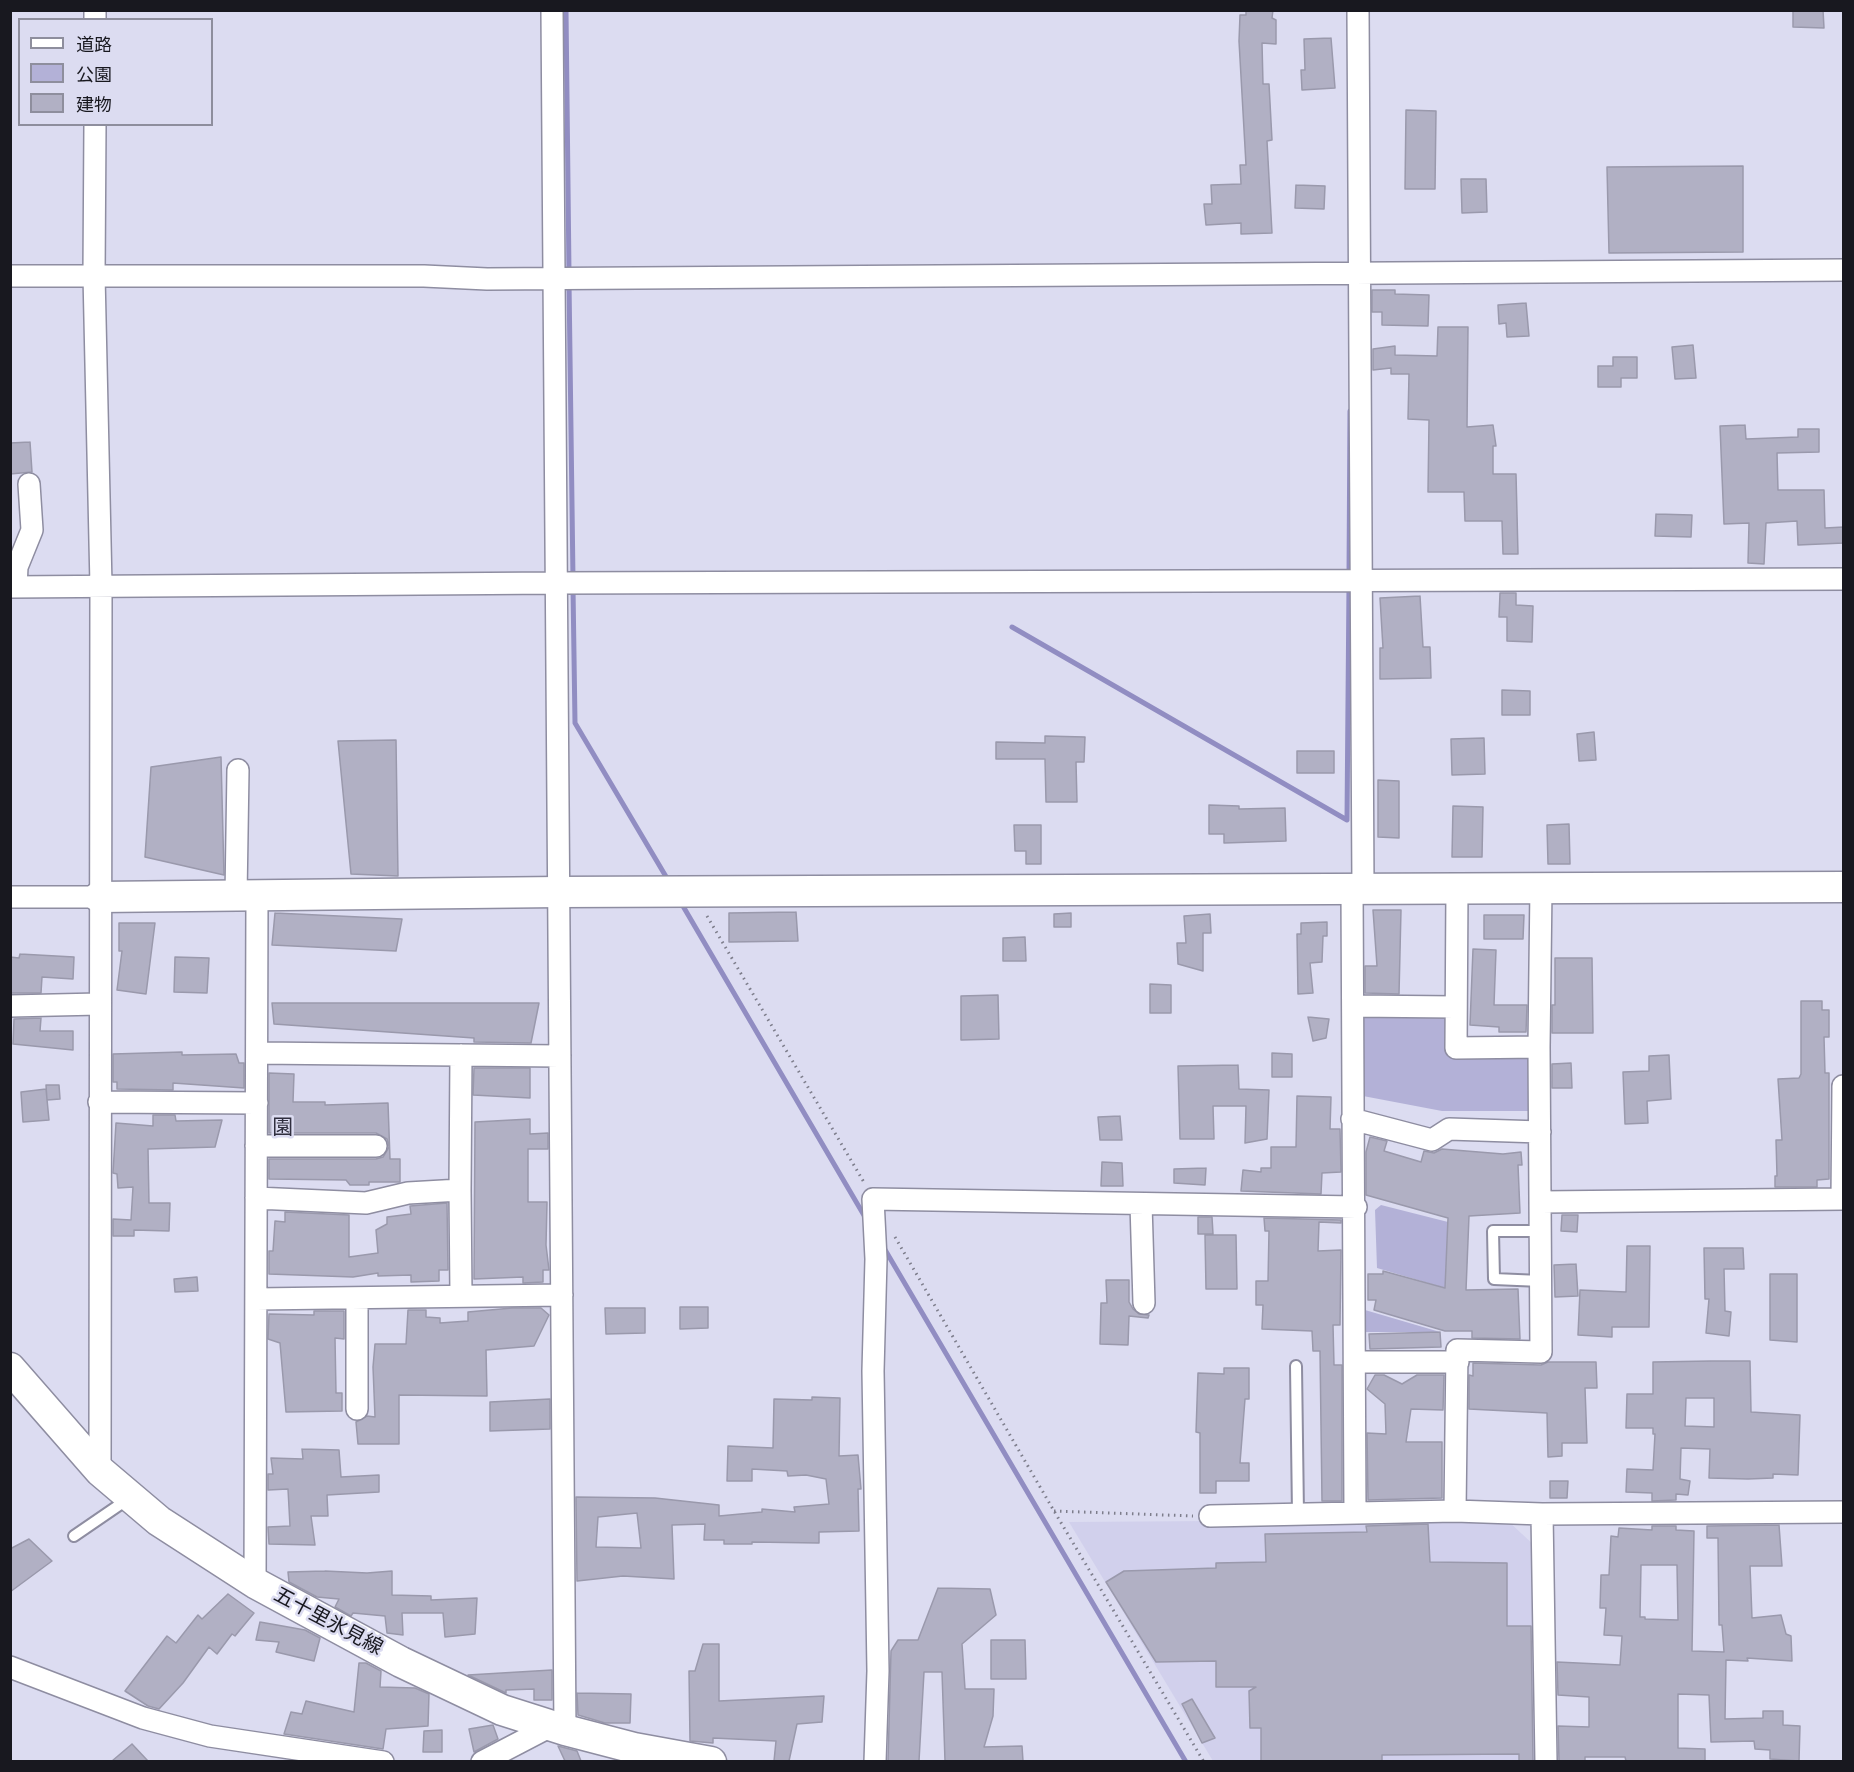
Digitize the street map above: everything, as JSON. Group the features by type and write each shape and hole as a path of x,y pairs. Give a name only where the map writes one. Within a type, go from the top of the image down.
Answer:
{"street":[{"path":"482,1761 558,1728 562,1295 552,10"},
{"path":"1355,1513 1356,1207 1352,1119 1358,888 1358,10"},
{"path":"94,126 94,275 101,586 100,1472"},
{"path":"10,276 554,279 1359,271 1844,270"},
{"path":"29,484 32,530 16,567 13,587 1844,579"},
{"path":"238,770 257,1053 255,1583"},
{"path":"1455,1511 1457,1350 1541,1352 1539,1047 1541,887"},
{"path":"10,897 692,891 1844,887"},
{"path":"1457,888 1456,1048 1539,1047"},
{"path":"10,1006 99,1004"},
{"path":"1354,1006 1455,1007"},
{"path":"257,1053 560,1056"},
{"path":"460,1055 461,1296"},
{"path":"1541,1202 1843,1199 1843,1086"},
{"path":"99,1102 256,1103"},
{"path":"1352,1119 1432,1140 1449,1129 1540,1132"},
{"path":"256,1146 376,1146"},
{"path":"256,1198 366,1203 408,1193 460,1190"},
{"path":"874,1761 879,1671 873,1371 876,1259 873,1199 1356,1207"},
{"path":"1141,1204 1144,1303"},
{"path":"256,1299 562,1295"},
{"path":"357,1298 357,1409"},
{"path":"1355,1362 1458,1362"},
{"name":"五十里氷見線","path":"10,1368 100,1472 159,1521 255,1583 401,1662 502,1710 638,1755 711,1761"},
{"path":"1210,1516 1455,1511 1542,1514 1844,1512"},
{"path":"1542,1514 1546,1761"},
{"path":"10,1667 143,1718 210,1736 383,1761"}],"lane":[{"path":"1541,1231 1493,1231 1494,1279 1541,1281"},
{"path":"1296,1366 1298,1514"},
{"path":"74,1536 131,1497"}],"path":[{"path":"692,891 873,1199"},
{"path":"891,1229 1054,1511 1204,1761"},
{"path":"1054,1511 1210,1516"}],"shaded area":[{"path":"1506,1519 1537,1548 1539,1761 1213,1761 1069,1522"}],"green space":[{"path":"1370,1013 1441,1014 1448,1019 1449,1052 1523,1053 1531,1062 1531,1111 1442,1111 1363,1096 1363,1018"},
{"path":"1381,1205 1448,1222 1445,1288 1377,1268 1375,1210"},
{"path":"1365,1310 1440,1332 1365,1332"}],"building":[{"path":"1246,10 1273,10 1272,18 1276,20 1276,44 1262,43 1263,84 1269,84 1272,140 1267,141 1272,233 1241,234 1241,223 1206,225 1204,204 1212,204 1211,185 1241,184 1240,165 1246,165 1239,41 1240,15 1246,15"},
{"path":"1793,10 1823,10 1824,28 1793,27"},
{"path":"1331,38 1335,88 1302,90 1301,70 1305,70 1304,39"},
{"path":"1406,110 1436,111 1435,189 1405,189"},
{"path":"1743,166 1743,252 1609,253 1607,167"},
{"path":"1461,179 1486,179 1487,212 1462,213"},
{"path":"1296,185 1325,186 1324,209 1295,208"},
{"path":"1372,290 1395,290 1395,294 1429,295 1428,326 1382,325 1382,312 1372,312"},
{"path":"1526,303 1529,336 1507,337 1506,323 1499,324 1498,305"},
{"path":"1438,327 1468,327 1467,427 1493,425 1496,446 1493,446 1493,474 1516,474 1518,554 1503,554 1502,521 1465,521 1464,492 1428,492 1429,420 1408,419 1409,374 1391,374 1391,368 1373,370 1373,349 1395,346 1395,355 1437,356"},
{"path":"1693,345 1696,378 1675,379 1672,347"},
{"path":"1613,357 1637,357 1637,378 1621,378 1621,387 1598,387 1598,366 1613,366"},
{"path":"1745,425 1746,439 1798,437 1798,429 1819,429 1819,452 1777,453 1778,490 1824,490 1825,528 1844,527 1844,543 1798,545 1797,521 1766,523 1764,564 1748,563 1749,523 1724,524 1720,426"},
{"path":"30,442 32,472 10,474 10,443"},
{"path":"1656,514 1692,515 1691,537 1655,536"},
{"path":"1500,593 1516,593 1516,605 1533,606 1532,642 1507,641 1507,617 1499,617"},
{"path":"1420,596 1423,647 1430,647 1431,678 1380,679 1380,648 1383,648 1380,598"},
{"path":"1502,690 1530,691 1530,715 1502,715"},
{"path":"1594,732 1596,760 1579,761 1577,734"},
{"path":"1045,736 1085,737 1084,762 1076,762 1077,802 1046,802 1045,759 996,759 996,742 1045,743"},
{"path":"1484,738 1485,774 1452,775 1451,739"},
{"path":"396,740 398,876 351,874 338,741"},
{"path":"1297,751 1334,751 1334,773 1297,773"},
{"path":"221,757 224,875 145,857 151,767"},
{"path":"1378,780 1399,781 1399,838 1378,837"},
{"path":"1209,805 1239,806 1239,809 1285,808 1286,841 1224,843 1224,834 1209,834"},
{"path":"1453,806 1483,807 1482,857 1452,857"},
{"path":"1569,824 1570,864 1548,864 1547,825"},
{"path":"1014,825 1041,825 1041,864 1026,864 1026,851 1015,851"},
{"path":"1373,910 1401,910 1399,994 1365,993 1365,966 1377,966"},
{"path":"796,912 798,941 729,942 729,913"},
{"path":"275,913 402,919 396,951 272,945"},
{"path":"1071,913 1071,927 1054,927 1054,914"},
{"path":"1210,914 1211,933 1203,933 1203,971 1178,964 1177,943 1186,943 1184,916"},
{"path":"1484,915 1524,915 1523,939 1484,939"},
{"path":"1327,922 1327,936 1323,936 1322,962 1310,963 1313,993 1298,994 1297,934 1301,934 1301,923"},
{"path":"119,923 155,923 146,994 117,990 122,951 119,951"},
{"path":"1025,937 1026,961 1003,961 1003,938"},
{"path":"1473,949 1496,950 1494,1005 1527,1005 1526,1032 1499,1032 1499,1027 1470,1025"},
{"path":"20,954 74,957 73,979 42,977 41,993 10,993 10,957 19,958"},
{"path":"175,957 209,958 207,993 174,992"},
{"path":"1555,958 1592,958 1593,1033 1552,1033 1552,1005 1555,1005"},
{"path":"1150,984 1171,985 1171,1013 1150,1013"},
{"path":"998,995 999,1039 961,1040 961,996"},
{"path":"1801,1001 1822,1001 1822,1010 1829,1010 1829,1037 1824,1037 1825,1073 1829,1073 1829,1179 1817,1180 1817,1187 1775,1187 1776,1140 1782,1140 1778,1079 1799,1078 1801,1074"},
{"path":"272,1003 539,1003 531,1043 474,1042 474,1038 274,1024"},
{"path":"1308,1017 1329,1019 1326,1038 1313,1041"},
{"path":"41,1018 40,1031 73,1031 73,1050 13,1044 14,1019"},
{"path":"182,1052 182,1055 236,1054 239,1063 244,1063 244,1088 173,1083 173,1090 117,1089 117,1082 113,1082 113,1054"},
{"path":"1272,1053 1292,1054 1292,1077 1272,1077"},
{"path":"1669,1055 1671,1099 1647,1101 1648,1123 1625,1124 1623,1072 1649,1071 1649,1056"},
{"path":"1571,1063 1572,1088 1552,1088 1552,1064"},
{"path":"1238,1065 1239,1089 1269,1090 1267,1139 1245,1143 1246,1106 1213,1106 1214,1139 1180,1139 1178,1066"},
{"path":"474,1068 530,1068 530,1098 473,1095"},
{"path":"269,1073 294,1074 293,1102 325,1102 325,1105 388,1103 390,1159 400,1159 400,1182 369,1182 369,1185 350,1185 346,1180 269,1179 269,1159 376,1159 383,1157 389,1147 387,1139 376,1133 269,1133"},
{"path":"46,1085 59,1085 60,1099 47,1100"},
{"path":"46,1089 49,1120 23,1122 21,1092"},
{"path":"1297,1096 1331,1097 1330,1129 1340,1129 1341,1172 1322,1173 1321,1194 1241,1191 1243,1170 1261,1172 1261,1168 1271,1168 1271,1147 1296,1147"},
{"path":"153,1115 175,1115 176,1121 222,1120 215,1147 148,1149 149,1203 170,1203 169,1231 134,1230 134,1236 113,1236 113,1219 131,1220 133,1187 118,1188 117,1174 113,1173 116,1123 153,1126"},
{"path":"1120,1116 1122,1140 1100,1140 1098,1117"},
{"path":"530,1119 530,1134 548,1133 548,1149 528,1149 528,1202 547,1202 546,1245 549,1270 543,1270 543,1282 523,1283 523,1277 474,1279 475,1122"},
{"path":"1370,1137 1387,1141 1384,1151 1421,1162 1424,1151 1434,1153 1442,1149 1503,1154 1521,1152 1522,1165 1518,1165 1520,1213 1469,1216 1466,1290 1518,1289 1520,1339 1472,1338 1472,1331 1445,1331 1374,1310 1376,1300 1368,1300 1368,1274 1383,1274 1383,1271 1445,1288 1448,1218 1366,1195 1366,1152"},
{"path":"1102,1162 1122,1163 1123,1186 1101,1186"},
{"path":"1206,1168 1205,1185 1174,1183 1174,1169"},
{"path":"447,1203 448,1270 439,1270 439,1281 411,1282 411,1275 378,1276 378,1273 353,1277 269,1274 269,1251 273,1251 275,1221 285,1222 285,1212 349,1215 349,1257 378,1253 376,1230 387,1224 387,1217 411,1214 410,1206"},
{"path":"1562,1215 1578,1215 1577,1232 1561,1231"},
{"path":"1198,1217 1212,1217 1213,1234 1198,1234"},
{"path":"1264,1218 1341,1220 1341,1223 1319,1222 1318,1251 1341,1250 1340,1325 1333,1325 1334,1365 1342,1365 1342,1501 1322,1501 1320,1351 1313,1351 1312,1331 1262,1329 1263,1305 1256,1305 1256,1281 1268,1281 1269,1231 1265,1231"},
{"path":"1205,1235 1236,1235 1237,1289 1206,1289"},
{"path":"1627,1246 1650,1246 1649,1327 1612,1327 1612,1337 1578,1335 1580,1290 1626,1292"},
{"path":"1704,1248 1743,1248 1744,1269 1724,1269 1725,1311 1731,1312 1729,1336 1706,1333 1709,1299 1705,1299"},
{"path":"1576,1264 1578,1296 1555,1297 1554,1265"},
{"path":"1770,1274 1797,1274 1797,1342 1770,1340"},
{"path":"197,1277 198,1291 175,1292 174,1279"},
{"path":"1106,1280 1129,1280 1129,1302 1133,1309 1139,1314 1149,1315 1148,1318 1129,1316 1128,1345 1100,1344 1101,1303 1107,1303"},
{"path":"680,1307 708,1307 708,1328 680,1329"},
{"path":"541,1308 549,1315 534,1346 486,1350 487,1396 399,1395 399,1444 358,1444 356,1422 367,1416 375,1417 373,1367 375,1344 406,1344 408,1310 426,1310 426,1317 440,1318 440,1323 468,1321 468,1312"},
{"path":"605,1308 645,1308 645,1333 606,1334"},
{"path":"314,1311 344,1311 344,1339 335,1338 336,1393 342,1393 342,1411 286,1412 280,1343 268,1339 269,1314 314,1315"},
{"path":"1440,1332 1441,1347 1370,1349 1369,1334"},
{"path":"1750,1361 1751,1412 1800,1415 1798,1475 1773,1474 1773,1478 1748,1479 1709,1478 1710,1449 1681,1448 1680,1479 1690,1481 1688,1495 1676,1494 1676,1500 1652,1501 1652,1493 1626,1492 1627,1469 1653,1470 1655,1434 1653,1434 1653,1428 1626,1428 1627,1394 1653,1394 1653,1362","holes":["1686,1398 1714,1398 1714,1427 1685,1426"]},
{"path":"1548,1362 1596,1362 1597,1388 1585,1388 1587,1443 1562,1443 1562,1456 1548,1457 1547,1413 1469,1409 1469,1375 1473,1376 1473,1363 1541,1365"},
{"path":"1224,1368 1249,1368 1249,1399 1245,1399 1240,1463 1249,1463 1249,1481 1216,1481 1216,1493 1200,1493 1200,1433 1196,1432 1198,1373 1224,1374"},
{"path":"1375,1375 1384,1375 1402,1384 1417,1375 1444,1375 1443,1410 1411,1409 1406,1442 1442,1442 1442,1498 1368,1500 1367,1433 1386,1434 1385,1404 1367,1389"},
{"path":"812,1397 840,1398 839,1456 858,1455 861,1489 858,1489 859,1531 819,1532 819,1543 724,1544 724,1540 704,1540 705,1524 672,1525 674,1579 623,1576 577,1581 576,1497 655,1498 719,1505 719,1516 762,1512 762,1509 795,1512 794,1507 829,1504 826,1479 806,1475 788,1476 787,1471 752,1469 752,1481 727,1481 728,1446 773,1448 774,1399 812,1400","holes":["637,1513 641,1548 596,1547 598,1517"]},
{"path":"550,1399 550,1429 490,1431 490,1402"},
{"path":"302,1449 339,1450 341,1477 379,1475 379,1492 327,1495 328,1516 311,1516 315,1545 269,1544 268,1527 290,1526 288,1489 268,1490 268,1474 273,1474 271,1458 303,1459"},
{"path":"1550,1481 1568,1481 1567,1498 1550,1498"},
{"path":"1428,1524 1430,1562 1507,1563 1507,1626 1531,1626 1533,1761 1519,1761 1519,1754 1382,1755 1382,1761 1261,1761 1261,1728 1250,1728 1249,1691 1256,1687 1216,1687 1216,1661 1156,1662 1106,1582 1124,1571 1216,1568 1216,1563 1266,1562 1265,1534 1367,1532 1366,1526"},
{"path":"1779,1525 1782,1566 1750,1566 1752,1618 1781,1615 1786,1634 1791,1636 1792,1661 1747,1658 1748,1661 1726,1660 1725,1719 1763,1718 1763,1711 1783,1711 1783,1725 1800,1726 1799,1761 1770,1759 1770,1750 1755,1749 1754,1741 1711,1742 1709,1695 1678,1694 1678,1748 1705,1749 1705,1761 1626,1761 1625,1757 1585,1757 1585,1761 1559,1761 1558,1726 1589,1727 1589,1697 1558,1695 1557,1662 1620,1665 1622,1636 1604,1635 1606,1608 1600,1608 1601,1575 1609,1575 1611,1536 1618,1537 1619,1528 1652,1530 1652,1526 1676,1526 1676,1530 1694,1531 1692,1651 1724,1652 1722,1625 1719,1625 1718,1538 1707,1538 1707,1526","holes":["1641,1565 1677,1565 1678,1620 1640,1617"]},
{"path":"29,1539 52,1561 10,1592 10,1549"},
{"path":"392,1571 392,1595 431,1596 431,1600 477,1598 475,1634 445,1637 443,1613 402,1613 403,1635 387,1633 385,1616 353,1613 351,1616 335,1607 339,1599 317,1597 289,1582 288,1572 367,1573"},
{"path":"938,1588 990,1589 996,1615 962,1644 965,1689 994,1689 993,1716 984,1747 1022,1746 1023,1761 945,1761 942,1672 924,1672 919,1761 888,1761 891,1651 898,1640 918,1640"},
{"path":"228,1594 254,1613 235,1636 232,1634 217,1654 209,1647 183,1683 159,1709 148,1706 125,1691 167,1636 176,1643 198,1615 202,1619"},
{"path":"260,1622 305,1630 320,1638 314,1661 276,1652 279,1642 256,1640"},
{"path":"991,1640 1025,1640 1026,1679 991,1679"},
{"path":"703,1644 719,1644 719,1701 824,1696 822,1722 797,1724 789,1761 774,1761 776,1741 713,1738 713,1743 690,1741 689,1671 695,1671"},
{"path":"359,1663 366,1663 381,1671 380,1687 415,1688 429,1694 428,1726 386,1729 383,1749 284,1734 291,1712 302,1714 306,1701 354,1712"},
{"path":"552,1670 552,1700 534,1700 534,1689 506,1690 506,1693 468,1675"},
{"path":"577,1693 631,1694 630,1723 605,1723 578,1715"},
{"path":"1192,1699 1215,1738 1202,1743 1182,1704"},
{"path":"493,1725 498,1739 474,1752 469,1729"},
{"path":"442,1730 442,1752 423,1752 424,1731"},
{"path":"132,1744 148,1761 112,1761"},
{"path":"558,1746 577,1751 581,1761 565,1761"}],"waterway":[{"path":"566,10 569,273"},
{"path":"569,282 573,579"},
{"path":"1349,576 1350,411"},
{"path":"1012,627 1347,820 1349,585"},
{"path":"573,588 575,723 668,880"},
{"path":"680,901 865,1217"},
{"path":"884,1248 1186,1762"}],"district":[{"name":"園","path":"283,1128"}]}
